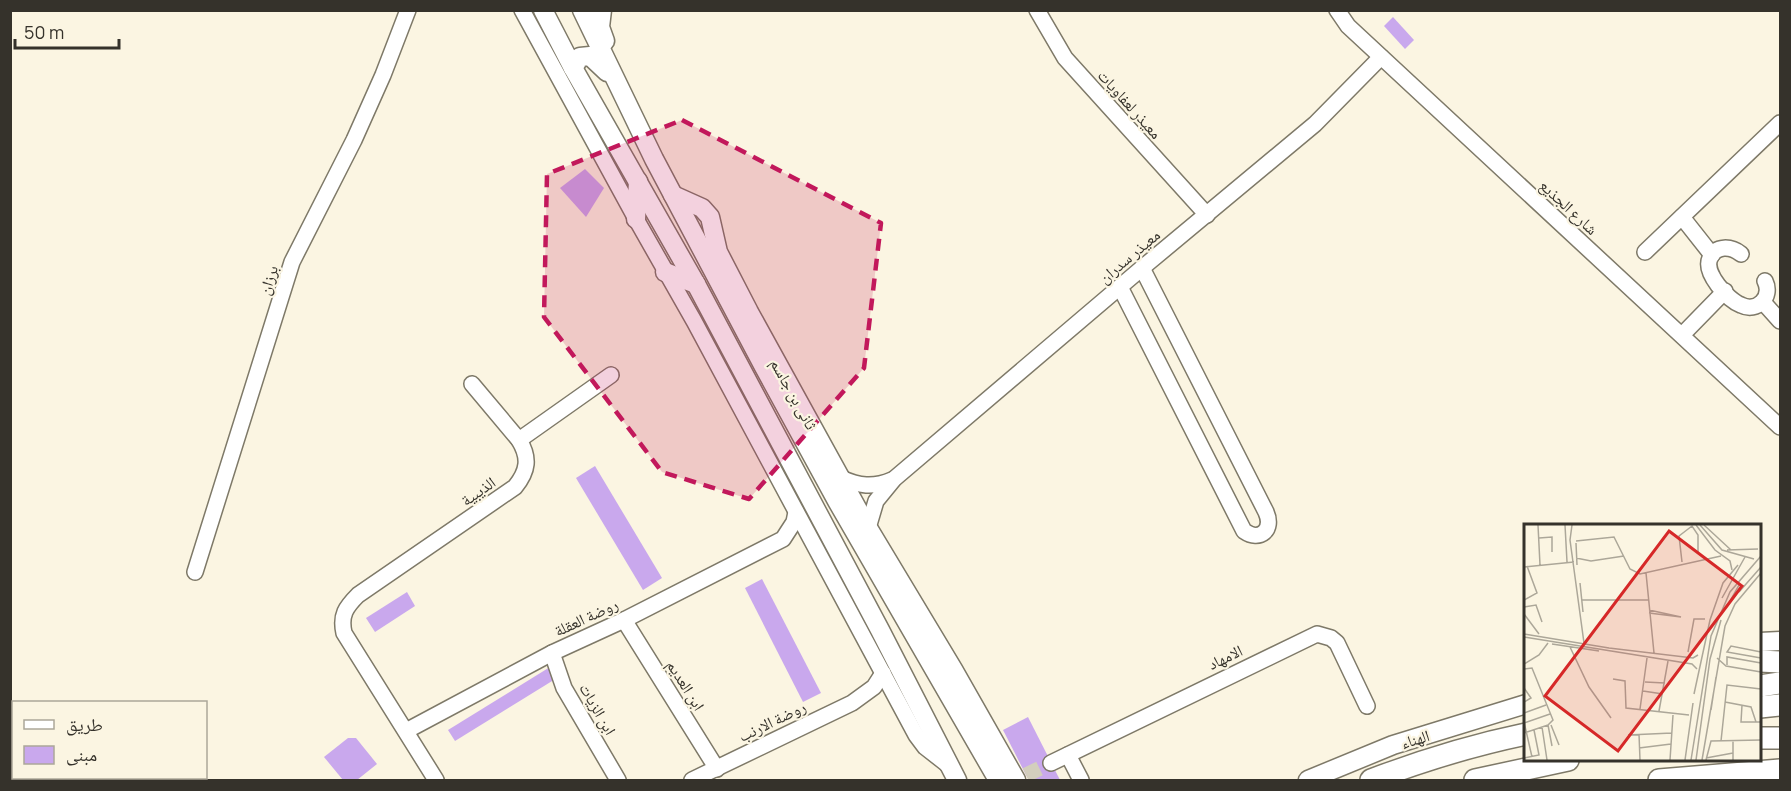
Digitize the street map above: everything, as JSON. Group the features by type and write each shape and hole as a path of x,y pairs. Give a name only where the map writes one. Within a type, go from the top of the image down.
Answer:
{"highway":[{"path":"1761,661 1780,662"},
{"path":"1761,686 1780,682"},
{"path":"1761,707 1780,705"},
{"path":"1371,780 1421,762 1524,734"},
{"path":"1761,738 1780,738"},
{"path":"1475,780 1559,761"},
{"path":"1659,780 1780,770"}],"main road":[{"path":"582,10 654,159 825,481 1014,779"},
{"path":"602,10 600,21 603,34 645,127 654,159"},
{"path":"550,16 573,68 696,284 880,630 953,773"},
{"path":"573,68 580,57 590,56 619,84"},
{"path":"636,219 638,181"},
{"name":"ثانى بن جاسم","path":"673,195 702,208 710,217 722,261 868,528 954,671 1014,779"},
{"path":"665,272 696,284"},
{"path":"1761,642 1780,640"},
{"name":"الهناء","path":"1308,780 1393,746 1524,705"}],"street":[{"name":"برزان","path":"195,572 292,262 364,118 408,10"},
{"path":"522,10 694,321 921,743 953,773"},
{"name":"معيذر لعفاويات","path":"1037,10 1065,58 1207,215"},
{"name":"شارع الجذيع","path":"1337,10 1348,26 1780,427"},
{"name":"معيذر سدران","path":"868,528 876,501 894,479 1315,124 1381,57"},
{"path":"1645,252 1780,123"},
{"path":"1682,217 1712,255"},
{"path":"1741,254 1737,250 1720,248 1708,262 1709,270 1725,291 1741,306 1752,307 1763,302 1768,290 1765,281"},
{"path":"1120,287 1244,531 1257,536 1269,526 1269,519 1142,268"},
{"path":"1682,335 1725,291"},
{"path":"1763,302 1780,321"},
{"path":"1149,343 1173,331"},
{"path":"519,440 611,375"},
{"name":"الذيبية","path":"406,731 344,633 341,623 348,604 358,595 515,487 523,477 528,464 525,450 472,384"},
{"path":"1188,421 1214,409"},
{"name":"معيذر سدران","path":"841,478 854,484 867,486 894,479"},
{"path":"783,539 794,522 796,512"},
{"path":"783,539 795,539 817,549"},
{"name":"روضة العقلة","path":"406,731 552,653 624,620 783,539"},
{"name":"ابن العديم","path":"624,620 717,769"},
{"name":"الامهاد","path":"1051,763 1302,639 1317,634 1331,638 1337,643 1367,706"},
{"name":"ابن الزيات","path":"552,653 568,695 618,780"},
{"name":"روضة الارنب","path":"692,780 852,703 880,681 884,673"},
{"path":"867,693 894,693"},
{"path":"406,731 436,780"},
{"path":"1068,755 1081,780"}],"highlighted area":[{"path":"682,120 881,223 864,368 749,499 662,472 544,317 547,174"}],"building":[{"path":"1393,17 1414,40 1405,49 1384,26"},
{"path":"585,169 604,188 586,217 560,188"},
{"path":"595,466 662,578 643,590 576,478"},
{"path":"762,579 821,693 803,702 745,588"},
{"path":"407,592 415,606 375,632 366,618"},
{"path":"550,667 557,678 455,741 448,730"},
{"path":"1028,717 1060,780 1029,780 1003,730"},
{"path":"348,738 356,738 377,764 357,780 343,780 324,757"}],"tunnel":[{"path":"1026,775 1051,763"}]}
